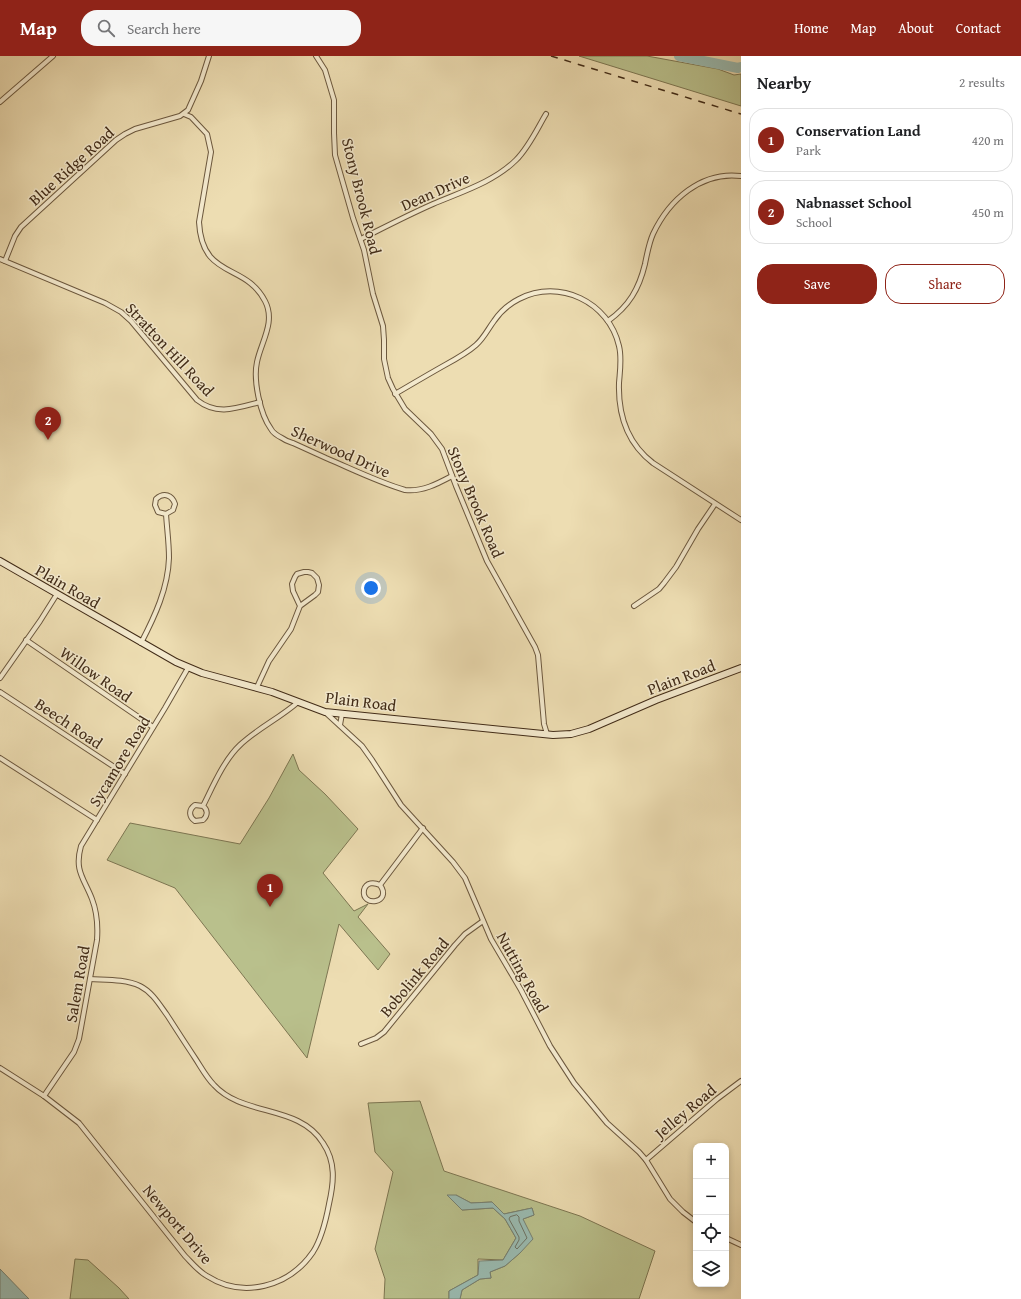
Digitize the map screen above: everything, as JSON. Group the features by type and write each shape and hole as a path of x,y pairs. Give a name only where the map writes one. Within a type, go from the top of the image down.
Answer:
{"main road":[{"name":"Plain Road","path":"0,561 141,643 188,668 257,687 325,712 547,734 572,734 584,731 656,700 741,668"}],"street":[{"path":"0,102 53,56"},
{"path":"184,114 188,110 196,93 209,56"},
{"name":"Stony Brook Road","path":"316,56 325,70 334,100 335,155 353,218 361,240 373,294 383,326 386,372 395,394 405,409 431,434 439,444 487,561 538,655 542,686 544,724 547,734"},
{"name":"Blue Ridge Road","path":"2,260 15,236 25,223 116,140 135,129 184,114"},
{"name":"Sherwood Drive","path":"184,114 191,117 207,134 211,152 199,222 205,250 219,265 239,275 256,287 266,302 268,308 269,327 256,363 256,375 260,402 271,429 283,439 395,488 411,491 420,490 439,483 452,476"},
{"name":"Dean Drive","path":"361,240 412,214 478,185 503,171 517,159 530,142 546,114"},
{"path":"608,321 626,306 635,293 643,272 652,235 668,209 676,200 693,186 703,181 724,176 741,176"},
{"name":"Stratton Hill Road","path":"2,260 105,303 121,312 133,324 197,400 206,406 216,409 228,409 260,402"},
{"path":"395,394 471,349 484,337 502,311 513,302 526,296 546,291 568,293 593,305 608,321 615,333 621,361 619,405 621,415 633,443 646,457 741,520"},
{"path":"163,495 171,497 174,504 173,510 166,514 158,512 155,505 156,499 163,495"},
{"path":"634,606 664,583 676,567 698,529 715,504"},
{"path":"141,643 154,615 166,583 169,555 166,514"},
{"path":"257,687 269,661 292,629 300,606 315,595 319,589 319,581 312,573 301,572 293,580 292,588 300,606"},
{"path":"0,678 57,594"},
{"name":"Willow Road","path":"26,640 153,727"},
{"name":"Sycamore Road","path":"78,869 78,858 81,846 188,668"},
{"name":"Beech Road","path":"0,692 125,774"},
{"path":"203,806 216,780 235,750 245,740 298,702"},
{"name":"Nutting Road","path":"325,712 362,746 401,805 453,862 465,878 482,921 550,1046 574,1083 607,1123 646,1160 670,1199 693,1220"},
{"path":"340,725 342,714"},
{"path":"0,758 97,820"},
{"path":"197,804 203,806 206,810 205,818 198,822 193,820 190,815 192,807 197,804"},
{"path":"380,885 423,828"},
{"name":"Salem Road","path":"44,1096 74,1052 80,1039 97,940 97,924 92,900 78,869"},
{"path":"374,883 380,885 383,890 380,899 375,901 366,898 364,890 368,884 374,883"},
{"name":"Bobolink Road","path":"361,1044 376,1038 384,1032 455,945 465,934 482,921"},
{"name":"Newport Drive","path":"0,1068 44,1096 79,1123 185,1256 208,1277 227,1286 248,1289 270,1285 296,1271 307,1260 317,1245 332,1192 332,1161 323,1142 315,1132 296,1119 236,1100 219,1090 205,1074 163,1010 147,990 125,981 90,979"},
{"name":"Jelley Road","path":"646,1160 717,1099 741,1082"},
{"path":"729,1239 741,1245"}],"green space":[{"path":"579,56 647,56 718,69 734,75 741,74 741,106"},
{"path":"293,754 299,770 325,794 358,829 323,873 354,911 368,904 358,917 390,954 378,970 339,924 307,1058 175,888 107,860 130,823 240,844 269,798"},
{"path":"420,1101 444,1171 580,1216 655,1251 639,1299 460,1299 462,1290 480,1279 491,1278 490,1272 505,1266 520,1253 523,1219 534,1215 532,1208 504,1214 492,1202 471,1203 456,1195 462,1210 493,1208 505,1219 516,1238 503,1260 478,1259 478,1275 449,1291 449,1299 384,1299 385,1279 375,1249 393,1172 375,1152 368,1103"},
{"path":"75,1259 88,1260 129,1299 70,1299"}],"water":[{"path":"447,1195 456,1195 471,1203 492,1202 504,1214 532,1208 534,1215 523,1219 533,1239 505,1266 490,1272 491,1278 480,1279 462,1290 460,1299 449,1299 449,1291 478,1275 479,1261 503,1260 516,1238 505,1219 493,1208 462,1210"},
{"path":"0,1269 29,1299 0,1299"}],"waterway":[{"path":"679,56 738,68 741,67"}],"railway":[{"path":"551,56 741,114"}],"place":[{"name":"Nabnasset School","path":"48,440"},
{"name":"Conservation Land","path":"270,907"}]}
